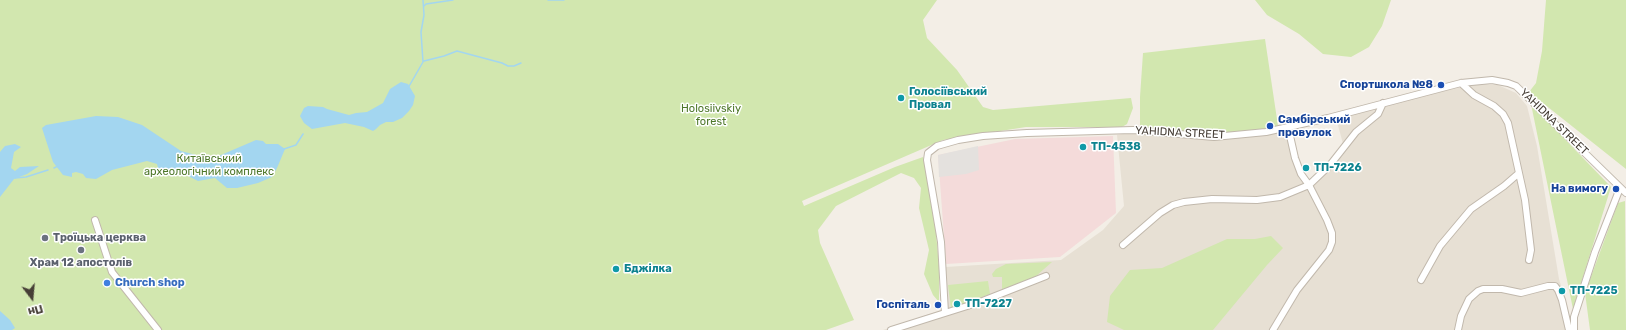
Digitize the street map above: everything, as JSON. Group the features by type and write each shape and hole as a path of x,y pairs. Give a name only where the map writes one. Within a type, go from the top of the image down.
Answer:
{"street":[{"name":"YAHIDNA STREET","path":"945,313 941,242 927,160 928,153 937,146 983,136 1027,132 1133,130 1214,137 1266,132 1328,118 1461,83 1492,80 1516,86 1626,193"},
{"path":"1461,83 1474,96 1494,106 1503,114 1508,123 1525,200 1530,250 1529,260"},
{"path":"1123,245 1160,213 1173,205 1184,202 1212,199 1257,200 1280,198 1309,185 1330,165 1356,132 1378,114 1383,103"},
{"path":"1273,330 1297,290 1329,250 1332,242 1332,233 1309,185 1301,174 1295,158 1288,127"},
{"path":"1421,280 1440,246 1471,209 1504,186 1519,173"},
{"path":"1574,330 1574,317 1595,252 1620,188"},
{"path":"96,220 112,272 158,330"},
{"path":"890,330 980,302 1046,276"},
{"path":"1458,330 1461,316 1469,299 1478,291 1483,289 1502,289 1521,293 1548,286 1555,286 1558,290 1569,330"}],"shaded area":[{"path":"1476,84 1498,85 1516,93 1527,106 1537,146 1559,279 1574,330 883,330 944,309 945,267 1061,260 1103,230 1124,206 1117,135 1128,133 1215,139 1287,129 1293,157 1312,186 1345,151 1336,118 1386,104"},
{"path":"1113,136 1116,213 1060,257 946,264 938,155 1015,139"},
{"path":"978,146 979,170 966,174 939,177 938,155"}],"green space":[{"name":"Китаївський археологічний комплекс","path":"0,0 937,0 923,20 927,38 957,70 983,107 993,110 1131,98 1133,108 1127,124 1122,127 1026,127 943,140 802,201 804,206 895,167 923,157 927,171 936,233 939,266 939,302 933,295 924,274 929,250 919,208 921,188 914,178 901,173 836,206 818,230 820,243 854,320 826,330 0,330"},
{"path":"1255,0 1391,0 1382,26 1369,47 1351,57 1323,54 1299,34 1267,15"},
{"path":"1546,0 1626,0 1626,169 1529,92 1536,83 1542,51"},
{"path":"1265,39 1278,126 1265,130 1214,133 1140,128 1140,97 1143,53"},
{"path":"1531,104 1611,187 1573,309 1559,241"},
{"path":"1625,201 1626,330 1590,330 1585,293 1618,203"},
{"path":"1271,236 1283,248 1213,330 1124,330 1107,322 1110,296 1130,270 1162,268 1227,239 1255,239"},
{"path":"1052,262 1035,277 1011,288 1002,289 1002,277 993,277 992,274 996,269 1006,264"},
{"path":"988,281 990,294 951,309 948,285"}],"water":[{"path":"401,82 408,84 415,96 413,105 402,118 393,122 386,122 373,131 364,127 345,123 312,129 304,123 300,116 304,108 308,106 323,107 349,115 367,112 383,103 390,89"},
{"path":"96,116 118,117 142,125 181,151 215,160 221,155 256,140 263,141 266,144 278,144 285,149 272,177 258,183 237,188 227,188 215,178 198,181 180,172 158,168 157,164 147,161 112,170 96,179 86,178 83,174 76,172 72,173 72,177 63,175 53,162 42,128 46,125"},
{"path":"15,144 21,147 14,152 11,168 15,171 20,167 39,166 27,174 14,179 0,197 0,152 5,146"},
{"path":"0,311 10,320 15,328 12,330 0,330"}],"waterway":[{"path":"408,88 423,62 421,32 424,15 423,0"},
{"path":"424,6 426,4 453,0"},
{"path":"548,0 564,0"},
{"path":"424,61 457,51 508,66 514,66 521,63"},
{"path":"284,149 296,145 303,134"},
{"path":"54,168 58,166"},
{"path":"15,178 26,177 48,170"}],"place":[{"name":"Спортшкола №8","path":"1441,85"},
{"name":"Голосіївський Провал","path":"901,98"},
{"name":"Самбірський провулок","path":"1270,126"},
{"name":"ТП-4538","path":"1083,147"},
{"name":"ТП-7226","path":"1306,168"},
{"name":"На вимогу","path":"1616,189"},
{"name":"Троїцька церква","path":"45,238"},
{"name":"Храм 12 апостолів","path":"81,250"},
{"name":"Бджілка","path":"616,269"},
{"name":"Church shop","path":"107,283"},
{"name":"ТП-7225","path":"1562,291"},
{"name":"ТП-7227","path":"957,304"},
{"name":"Госпіталь","path":"938,305"}],"park label":[{"name":"Holosiivskiy forest","path":"711,115"}]}
